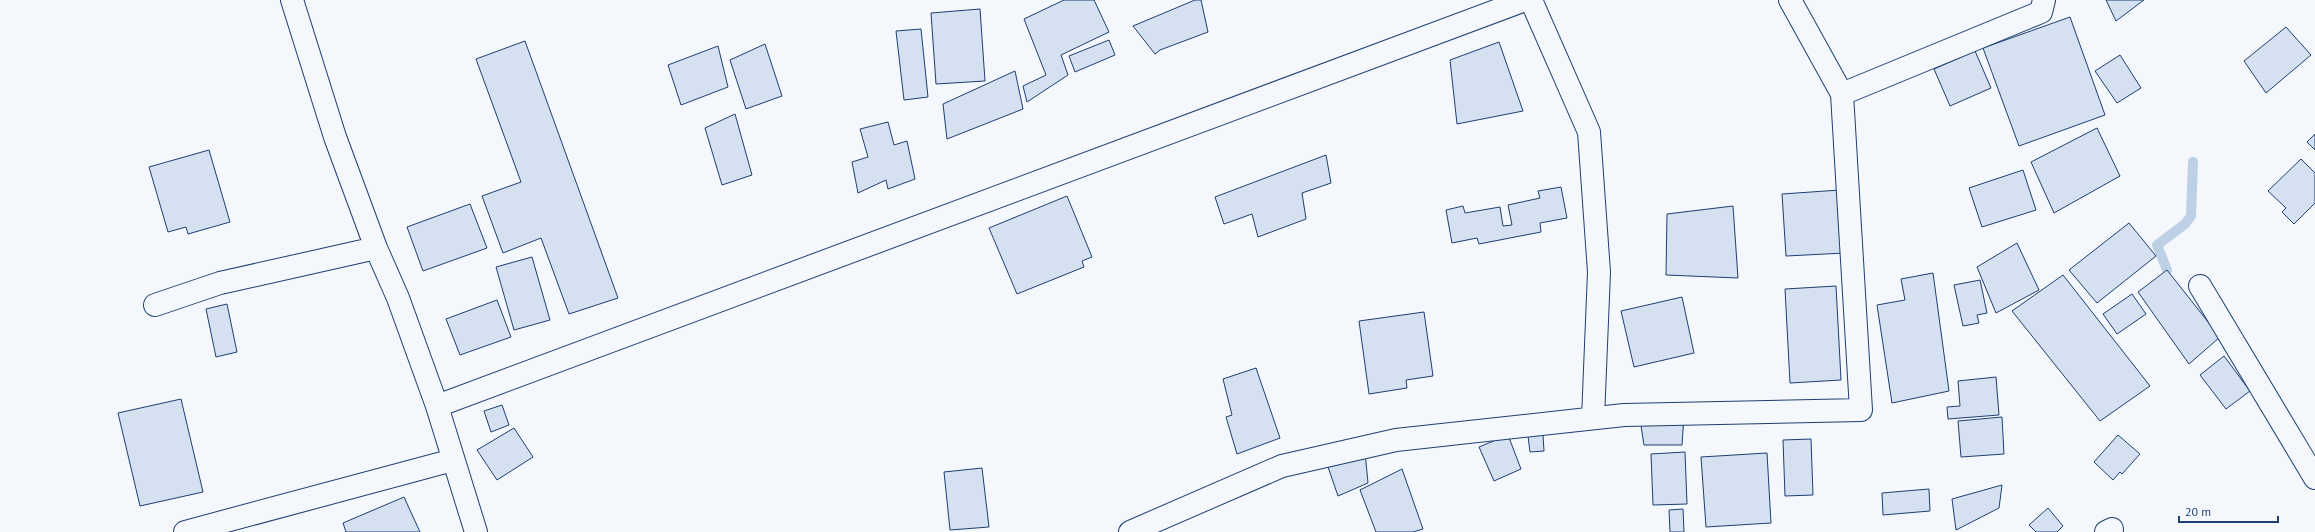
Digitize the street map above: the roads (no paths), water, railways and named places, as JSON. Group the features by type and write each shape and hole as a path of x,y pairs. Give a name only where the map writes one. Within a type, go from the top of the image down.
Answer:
{"street":[{"path":"292,0 335,137 376,248 398,298 437,406 476,532"},
{"path":"437,406 1525,0"},
{"path":"1531,0 1589,132 1599,272 1593,418"},
{"path":"1130,532 1282,466 1396,440 1624,415 1861,410 1842,94 1790,0"},
{"path":"1842,94 2041,12 2044,0"},
{"path":"155,305 220,283 376,248"},
{"path":"2200,286 2315,478"},
{"path":"185,532 453,460"}],"waterway":[{"path":"2167,270 2157,245 2185,224 2191,216 2193,162"}]}
